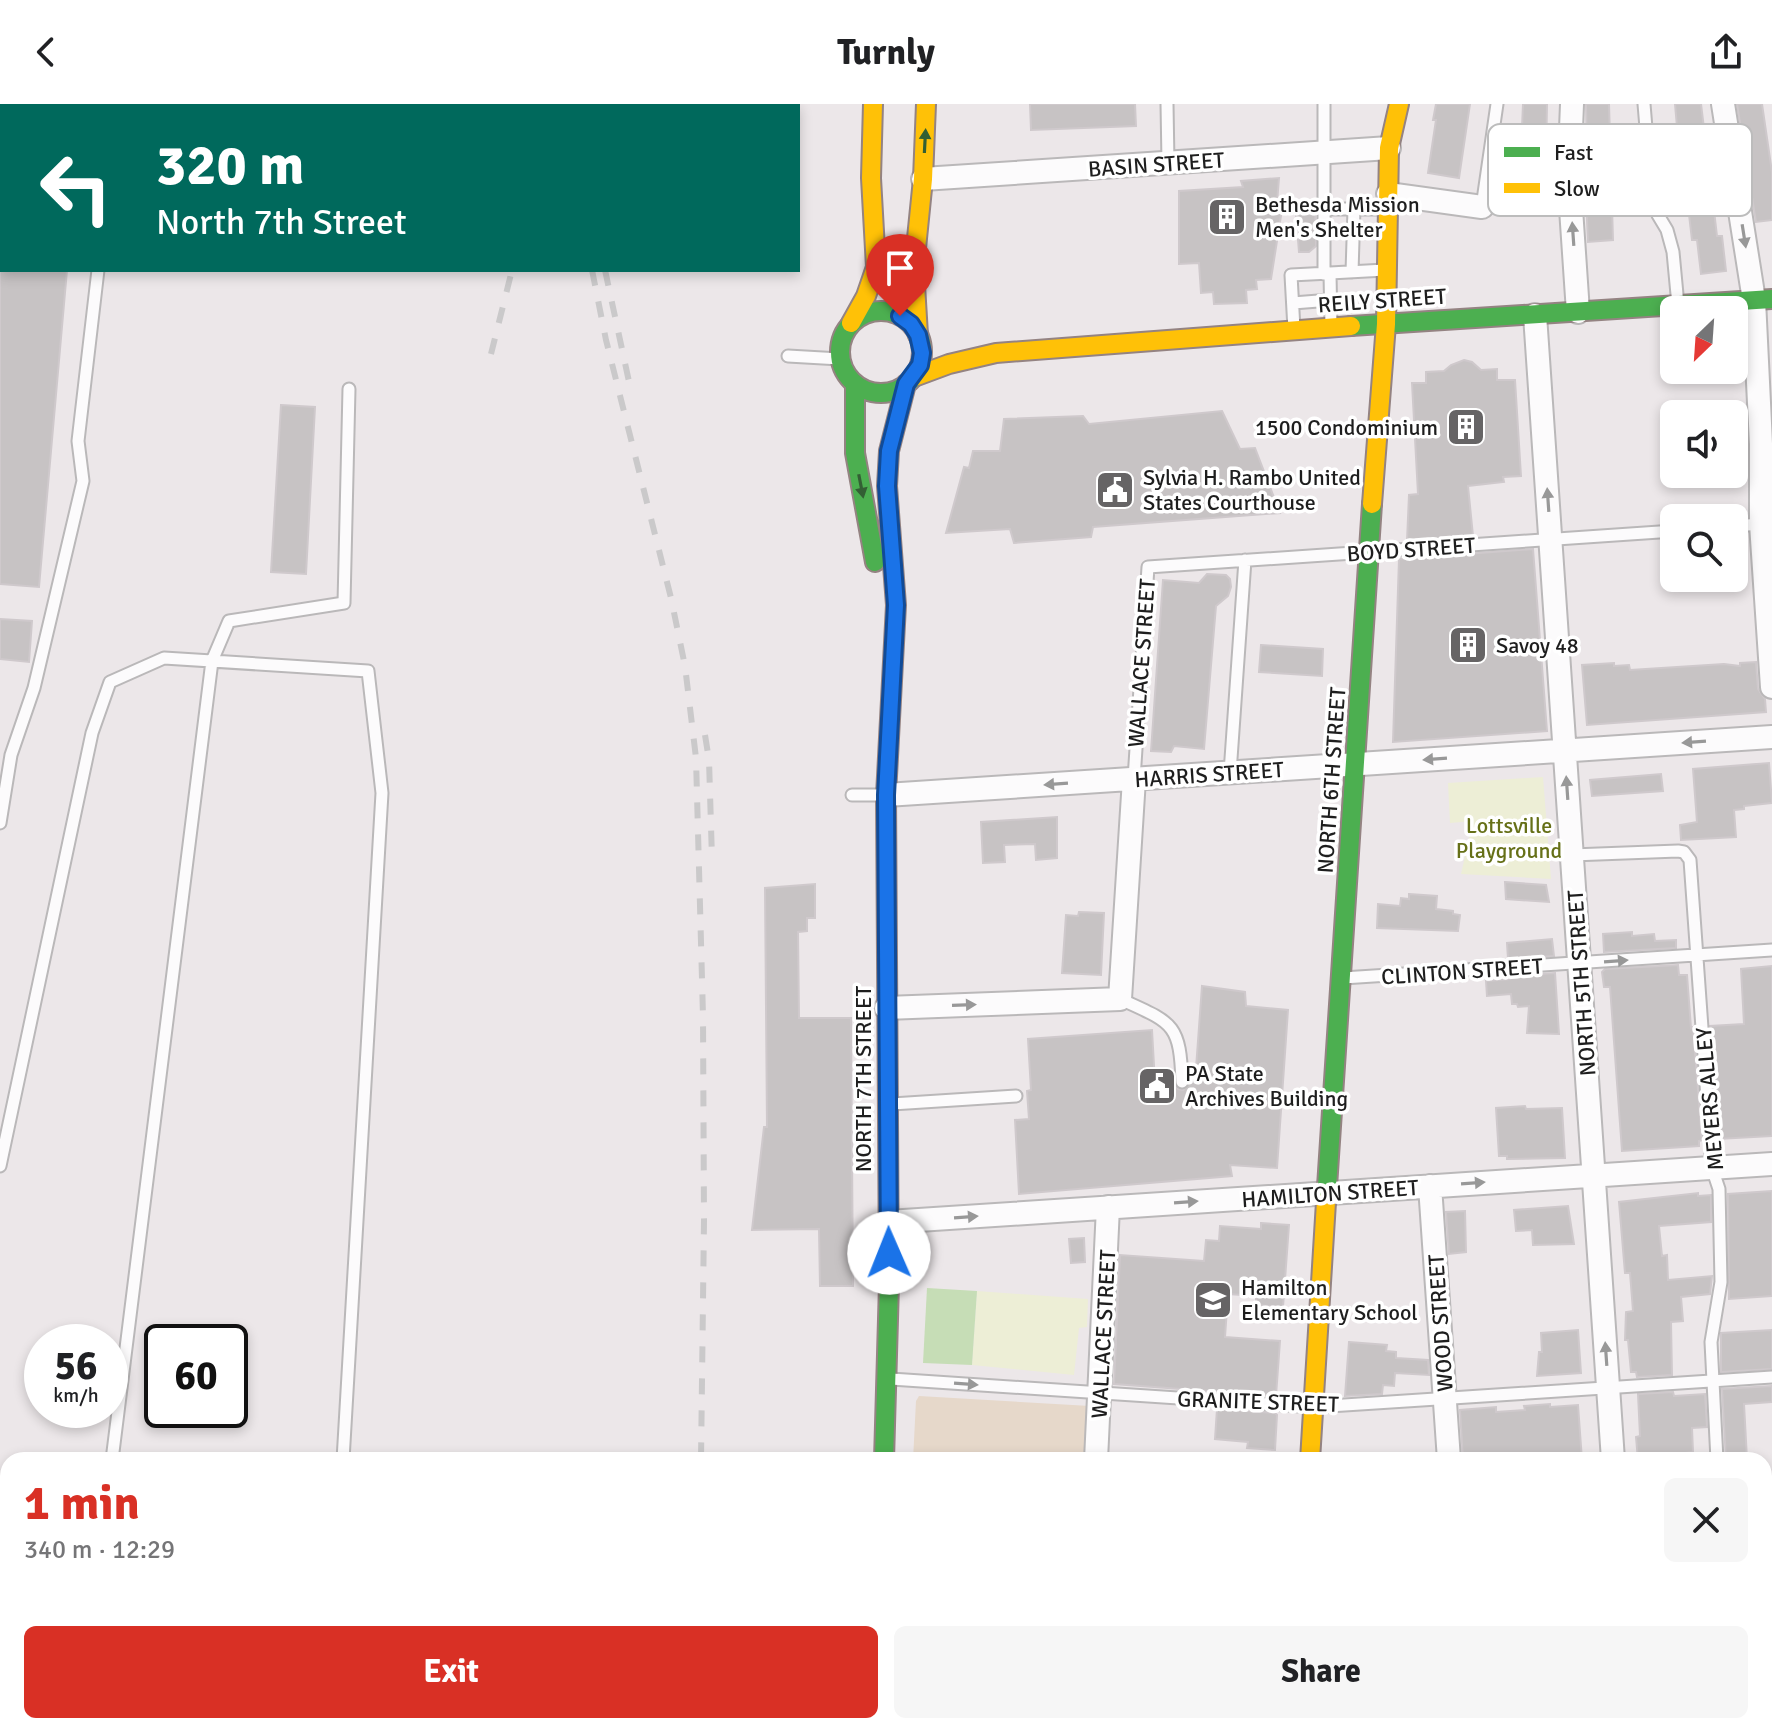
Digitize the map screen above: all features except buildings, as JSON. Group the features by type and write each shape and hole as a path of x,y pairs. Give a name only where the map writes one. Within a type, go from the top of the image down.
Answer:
{"main road":[{"path":"873,104 878,178 876,267 866,296 844,333 840,359 848,377 867,391 894,391 910,380"},
{"name":"NORTH 7TH STREET","path":"884,1452 888,1379 886,795 896,605 887,486 888,462 910,380 930,341 914,268 916,178 926,104"},
{"name":"NORTH 6TH STREET","path":"1311,1452 1368,552 1386,324 1389,148 1399,104"},
{"name":"REILY STREET","path":"910,380 949,364 996,353 1660,306"},
{"path":"851,323 862,315 888,311 900,316 930,341"},
{"name":"REILY STREET","path":"930,341 996,353"},
{"name":"NORTH 7TH STREET","path":"855,384 855,453 872,542 890,698"}],"street":[{"path":"1571,124 1572,104"},
{"path":"1723,104 1727,124"},
{"name":"BASIN STREET","path":"916,178 1389,148"},
{"path":"1388,202 1482,207"},
{"path":"1572,216 1578,312"},
{"path":"1746,216 1763,300 1761,524 1772,687"},
{"name":"NORTH 5TH STREET","path":"1535,315 1612,1452"},
{"name":"HARRIS STREET","path":"886,795 1772,737"},
{"name":"WALLACE STREET","path":"1120,999 1134,779"},
{"path":"886,1008 1120,999"},
{"name":"HAMILTON STREET","path":"888,1222 1772,1164"},
{"name":"WOOD STREET","path":"1430,1186 1448,1452"},
{"name":"WALLACE STREET","path":"1097,1452 1108,1207"}],"lane":[{"path":"1167,104 1168,162"},
{"path":"1324,104 1324,209 1331,328"},
{"path":"1494,124 1497,104"},
{"path":"1644,104 1646,124"},
{"path":"1482,207 1488,166"},
{"path":"1324,209 1354,209 1388,202"},
{"path":"1352,272 1354,209"},
{"path":"1659,216 1667,230 1673,252 1677,296"},
{"path":"1295,330 1291,275 1387,270"},
{"path":"0,823 11,755 34,688 83,481 78,441 98,272"},
{"path":"1293,303 1331,300"},
{"path":"788,356 840,359"},
{"path":"113,1452 212,661 229,621 344,603 349,389"},
{"path":"1748,525 1761,524"},
{"name":"BOYD STREET","path":"1148,567 1660,532"},
{"path":"1230,773 1245,560"},
{"name":"WALLACE STREET","path":"1134,779 1148,567"},
{"path":"0,1166 29,1042 92,733 110,682 164,658 368,671 382,793 343,1452"},
{"path":"852,795 886,795"},
{"name":"MEYERS ALLEY","path":"1572,855 1678,851 1687,854 1690,860 1712,1168 1719,1189 1720,1294 1711,1342 1717,1452"},
{"name":"CLINTON STREET","path":"1343,978 1772,950"},
{"path":"1120,999 1169,1024 1181,1047 1182,1082"},
{"path":"887,1104 1016,1096"},
{"name":"GRANITE STREET","path":"888,1379 1314,1407 1772,1377"}],"shaded area":[{"path":"919,1396 1090,1406 1087,1452 913,1452 916,1401"}],"green space":[{"name":"Lottsville Playground","path":"1543,777 1551,879 1461,874 1473,821 1450,823 1448,783"},
{"path":"927,1288 977,1291 972,1365 923,1363"},
{"path":"977,1291 1088,1299 1087,1327 1079,1328 1074,1375 972,1365"}],"railway":[{"path":"491,354 512,272"},
{"path":"592,272 606,340 671,598 685,666 696,758 703,1016 701,1452"},
{"path":"605,272 631,391"},
{"path":"705,735 709,760 712,859"}],"traffic: fast":[{"path":"1351,326 1772,299"},
{"path":"881,311 897,314 910,323 919,336 922,352 919,368 910,381 897,390 881,393 865,390 852,381 843,368 840,352 843,336 852,323 865,314 881,311"},
{"path":"855,384 855,453 875,562"},
{"path":"884,1452 889,1284 886,795 896,605 887,486 889,451 906,384"},
{"path":"1326,1202 1372,504"}],"traffic: slow":[{"path":"851,323 866,296 876,267 871,178 873,104"},
{"path":"918,335 914,268 923,179 926,104"},
{"path":"1372,504 1386,324 1389,148 1399,104"},
{"path":"914,377 949,364 996,353 1351,326"},
{"path":"1310,1452 1326,1202"}],"place":[{"name":"Bethesda Mission Men's Shelter","path":"1227,217"},
{"name":"1500 Condominium","path":"1466,427"},
{"name":"Sylvia H. Rambo United States Courthouse","path":"1115,490"},
{"name":"Savoy 48","path":"1468,645"},
{"name":"PA State Archives Building","path":"1157,1086"},
{"name":"Hamilton Elementary School","path":"1213,1300"}],"route":[{"path":"889,1253 886,795 896,605 887,486 889,451 906,384 914,377 922,353 918,335 911,324 900,316"}]}
